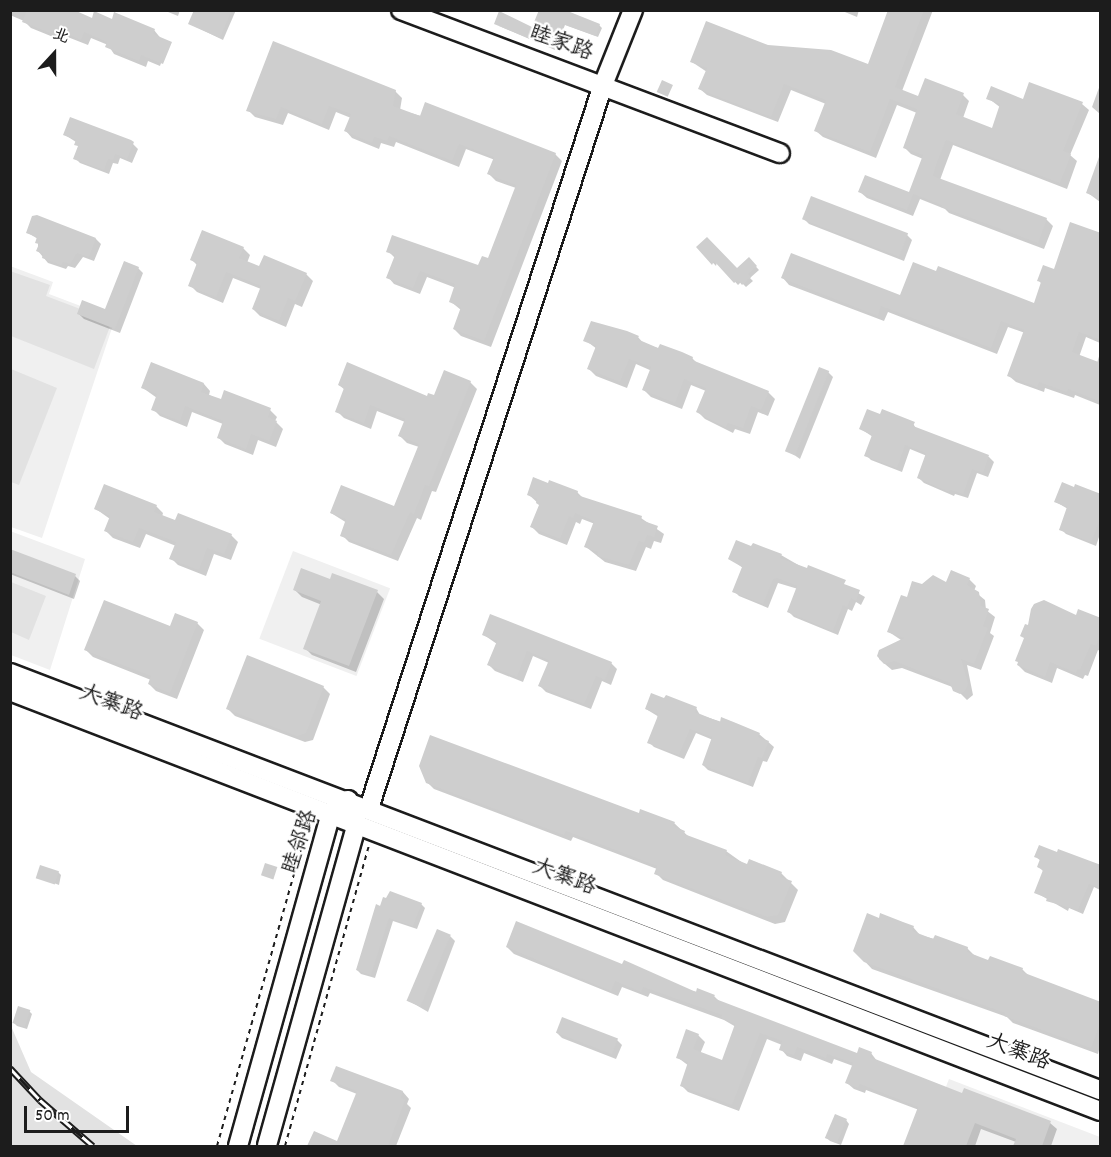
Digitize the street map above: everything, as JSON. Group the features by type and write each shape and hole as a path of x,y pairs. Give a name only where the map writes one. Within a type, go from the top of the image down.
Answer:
{"main road":[{"name":"睦家路","path":"401,10 780,153"},
{"path":"369,808 603,85 633,10"},
{"name":"大寨路","path":"10,673 369,808 1101,1090"},
{"name":"大寨路","path":"10,691 1101,1110"},
{"name":"睦邻路","path":"238,1146 331,813 348,800 365,827"},
{"path":"267,1146 365,827"}],"path":[{"path":"218,1146 313,806"},
{"path":"285,1146 365,827"}],"shaded area":[{"path":"10,266 53,282 49,294 115,319 42,538 11,527"},
{"path":"10,271 50,285 46,296 112,321 94,369 11,336"},
{"path":"11,369 57,388 19,485 11,482"},
{"path":"10,531 85,559 50,670 11,655"},
{"path":"293,551 390,588 356,676 259,639"},
{"path":"11,582 46,596 29,640 11,632"},
{"path":"11,1026 31,1072 137,1146 11,1146"},
{"path":"949,1079 1100,1137 1100,1146 923,1146"}],"building":[{"path":"27,10 74,10 92,18 94,11 112,19 114,12 155,29 153,34 172,42 163,64 141,55 139,61 105,47 107,42 84,32 81,40 58,30 56,35 22,22"},
{"path":"194,10 232,10 220,38 188,24"},
{"path":"539,10 565,10 600,24 596,36 563,24 552,48 494,24 499,11 532,27"},
{"path":"888,10 924,10 895,87 918,96 925,78 964,93 956,114 992,128 1000,104 986,99 991,86 1023,99 1029,82 1083,102 1063,151 1071,154 1060,183 946,140 937,162 933,176 1047,218 1038,243 941,207 942,205 913,194 907,210 858,192 865,175 909,192 923,155 903,148 917,109 890,99 870,152 814,131 826,100 784,84 771,117 698,89 707,68 690,62 706,21 768,45 831,50 868,64"},
{"path":"273,41 396,90 393,106 420,116 425,102 556,153 484,341 453,329 461,307 449,302 455,284 420,271 413,288 386,278 395,255 386,252 392,235 478,265 482,256 488,258 516,185 487,174 494,157 459,144 452,161 389,136 387,141 374,137 372,143 344,131 351,114 329,106 322,124 281,107 276,119 246,111"},
{"path":"662,80 673,85 668,97 657,92"},
{"path":"70,117 134,142 127,159 115,154 113,160 108,159 104,170 73,159 78,146 74,145 76,140 63,135"},
{"path":"1099,157 1101,157 1101,199 1086,193"},
{"path":"811,196 908,233 899,257 802,219"},
{"path":"37,215 96,238 89,257 77,253 70,264 63,262 61,265 42,258 43,254 36,251 39,244 35,243 37,237 26,233 32,216"},
{"path":"1070,222 1101,233 1101,340 1079,332 1072,352 1101,363 1101,402 1068,389 1067,392 1039,382 1037,387 1007,376 1024,330 1001,321 991,348 881,306 878,316 781,278 791,253 900,295 913,262 936,271 938,266 1034,303 1041,282 1037,281 1043,265 1054,269"},
{"path":"202,230 244,247 239,258 259,266 264,255 307,273 295,301 288,298 279,321 252,309 261,286 226,272 216,297 188,286 197,263 190,260"},
{"path":"707,237 737,268 749,257 757,266 748,274 751,277 742,285 738,280 734,283 714,261 712,265 696,247"},
{"path":"124,261 139,267 115,329 77,314 82,300 105,309"},
{"path":"591,321 627,331 639,336 637,339 658,348 660,344 682,352 693,357 692,360 769,391 761,410 751,406 743,428 728,423 726,427 696,412 706,388 684,379 675,403 642,390 651,367 629,359 620,382 587,369 596,346 583,341"},
{"path":"151,362 204,383 201,392 221,399 224,390 271,408 268,417 277,421 269,441 251,434 246,449 217,438 223,421 185,406 180,421 151,410 157,394 141,388"},
{"path":"347,362 427,396 428,393 434,395 444,370 471,381 429,486 425,485 414,514 410,512 391,555 340,536 346,519 330,513 341,485 394,506 419,444 398,436 405,419 370,405 364,423 335,412 344,388 338,385"},
{"path":"819,367 829,371 795,455 785,451"},
{"path":"867,409 880,414 882,409 915,422 913,426 989,455 983,473 972,469 963,494 950,490 949,492 917,478 926,453 905,445 897,468 864,456 872,435 859,429"},
{"path":"533,477 548,483 549,480 578,491 577,495 642,516 641,520 658,526 654,537 647,535 644,543 639,541 629,565 597,556 598,552 584,547 594,521 575,513 573,518 569,516 560,539 530,527 539,505 536,503 537,499 527,495"},
{"path":"1062,482 1074,487 1075,484 1101,494 1101,517 1091,542 1059,530 1067,507 1054,502"},
{"path":"104,484 157,505 154,512 175,520 178,513 232,534 224,554 207,548 199,570 169,559 176,542 139,528 133,542 104,531 110,516 94,509"},
{"path":"736,540 751,546 753,543 782,554 780,558 807,568 808,565 846,580 844,584 860,590 856,601 851,598 847,607 843,605 833,631 787,612 797,586 777,578 773,579 763,604 732,592 742,567 728,559"},
{"path":"10,549 76,574 69,595 10,572"},
{"path":"301,568 330,579 332,573 378,590 349,666 303,649 321,601 293,590"},
{"path":"951,570 970,578 967,585 979,592 981,606 989,609 983,626 988,628 974,664 961,659 968,684 965,691 960,694 953,691 950,683 894,661 884,664 877,656 879,650 904,638 887,632 901,595 907,597 912,581 922,584 933,575 946,582"},
{"path":"104,600 170,626 175,613 198,622 170,693 148,684 151,676 84,650"},
{"path":"1044,600 1076,615 1078,609 1101,618 1101,634 1096,646 1091,644 1080,670 1078,669 1076,673 1050,662 1045,677 1017,665 1018,662 1015,661 1024,638 1020,636 1025,624 1028,625 1031,609 1034,604"},
{"path":"490,614 612,662 605,680 596,676 584,704 538,686 549,660 527,651 517,677 487,665 497,641 482,635"},
{"path":"247,655 324,686 306,733 297,736 226,709"},
{"path":"651,693 664,698 666,695 697,707 695,712 720,722 721,717 760,733 758,737 769,741 762,758 758,757 748,783 702,765 712,737 690,729 679,755 647,743 658,714 645,709"},
{"path":"430,735 639,813 640,809 675,822 673,826 685,831 684,834 727,850 725,855 747,864 749,859 782,872 780,877 792,881 778,915 767,917 654,874 657,866 566,831 564,835 426,783 419,766"},
{"path":"1039,845 1057,852 1058,849 1101,865 1101,888 1089,884 1078,910 1046,901 1047,898 1034,893 1043,870 1037,867 1040,859 1034,857"},
{"path":"265,863 277,867 273,879 261,875"},
{"path":"40,865 59,871 55,884 36,878"},
{"path":"390,891 422,903 413,926 389,918 371,975 356,970 376,904 380,906 383,897 386,898"},
{"path":"867,913 879,918 880,913 914,926 912,931 933,939 935,935 968,947 967,952 988,960 990,956 1023,968 1022,972 1101,1002 1101,1021 1091,1048 1004,1016 1005,1013 864,962 853,951"},
{"path":"516,921 622,964 624,960 696,992 697,988 715,995 713,998 857,1053 859,1047 872,1052 870,1057 962,1093 964,1088 1051,1121 1042,1146 1013,1146 1016,1139 975,1123 966,1146 903,1146 918,1107 860,1084 858,1088 845,1083 853,1063 827,1054 826,1058 797,1047 794,1055 779,1050 782,1041 760,1033 732,1105 680,1086 688,1062 676,1058 686,1029 699,1034 693,1049 722,1060 735,1024 721,1018 722,1015 643,987 641,992 615,981 611,991 506,947"},
{"path":"437,929 451,935 420,1007 407,1001"},
{"path":"18,1006 30,1010 25,1027 12,1023"},
{"path":"562,1017 618,1039 612,1054 556,1033"},
{"path":"336,1066 403,1091 401,1098 405,1100 388,1146 307,1146 314,1131 337,1141 357,1091 330,1081"},
{"path":"835,1114 847,1119 837,1143 825,1138"}],"railway":[{"path":"10,1068 40,1100 93,1146"}]}
